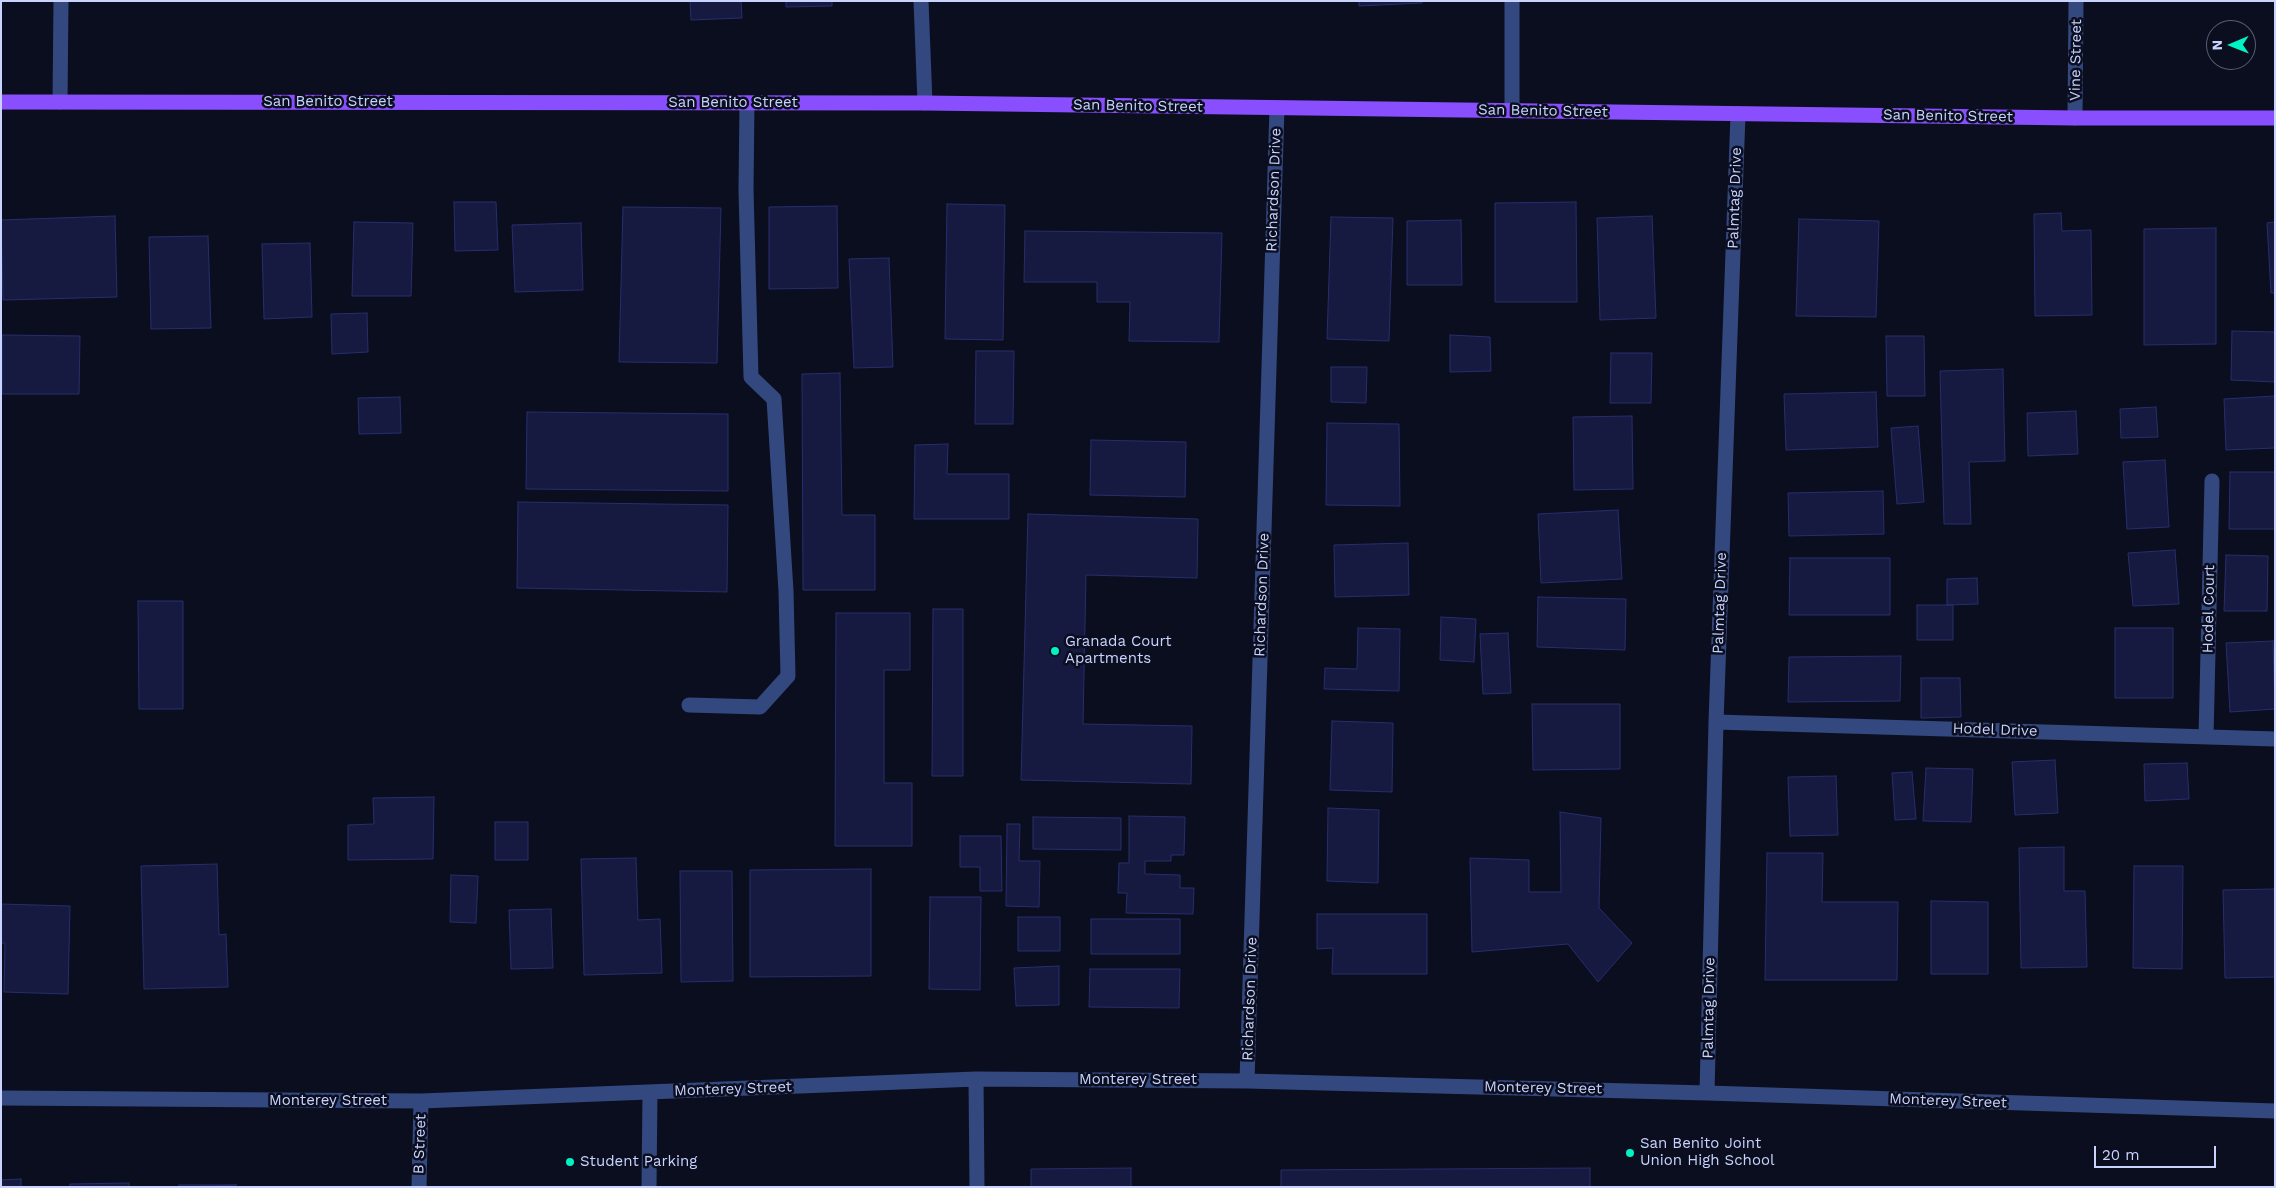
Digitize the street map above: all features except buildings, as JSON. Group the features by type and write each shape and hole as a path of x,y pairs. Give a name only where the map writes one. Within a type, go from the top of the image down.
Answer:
{"main road":[{"name":"San Benito Street","path":"1,102 925,103 2075,118 2275,118"}],"street":[{"path":"60,102 61,1"},
{"path":"921,1 925,103"},
{"path":"1512,1 1512,111"},
{"name":"Vine Street","path":"2075,118 2076,1"},
{"path":"689,705 760,707 788,676 786,591 774,399 751,377 746,190 747,103"},
{"name":"Richardson Drive","path":"1247,1081 1277,108"},
{"name":"Palmtag Drive","path":"1707,1093 1716,722 1738,114"},
{"name":"Hodel Court","path":"2206,737 2212,481"},
{"name":"Hodel Drive","path":"1716,722 2275,739"},
{"path":"976,1079 977,1187"},
{"name":"Monterey Street","path":"1,1098 421,1101 976,1079 1247,1081 2275,1111"},
{"path":"649,1187 650,1092"},
{"name":"B Street","path":"419,1187 421,1101"}],"place":[{"name":"Granada Court Apartments","path":"1055,651"},
{"name":"San Benito Joint Union High School","path":"1630,1153"},
{"name":"Student Parking","path":"570,1162"}]}
